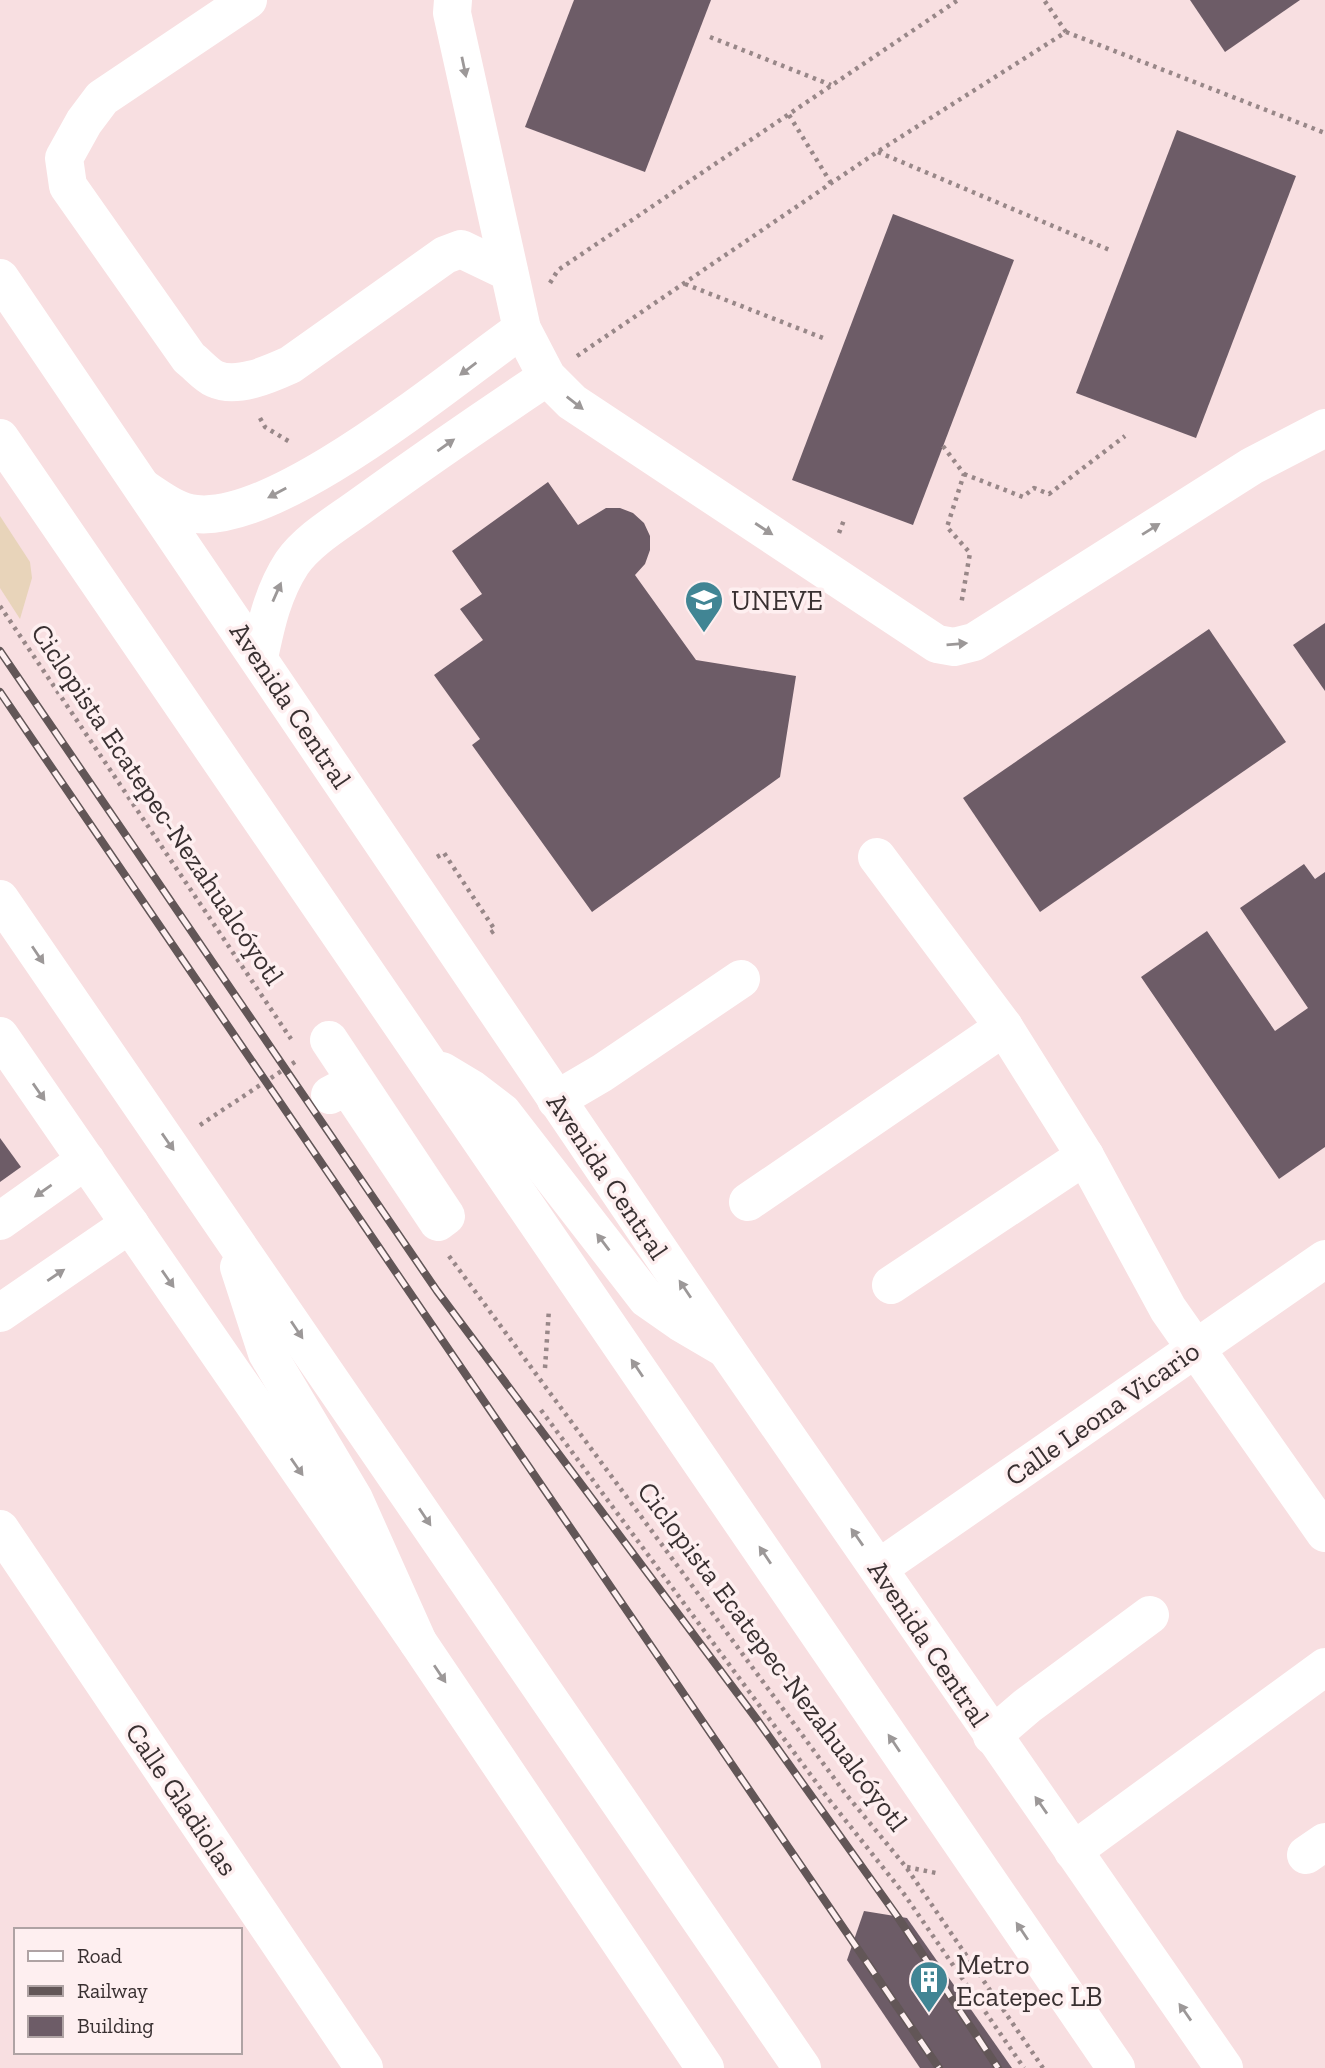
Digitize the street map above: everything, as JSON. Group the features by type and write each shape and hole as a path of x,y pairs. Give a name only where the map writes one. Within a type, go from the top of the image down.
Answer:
{"main road":[{"path":"248,0 102,98 84,122 64,158 68,186 189,358 215,379 239,382 265,376 290,365 445,255 461,249 509,272"},
{"path":"453,0 452,13 522,329 547,377 583,410 937,644 954,647 974,642 1251,466 1325,428"},
{"name":"Avenida Central","path":"0,278 726,1349 1224,2068"},
{"path":"144,488 184,512 200,514 224,511 265,499 362,445 522,329"},
{"path":"259,658 275,595 292,563 304,549 392,484 547,377"},
{"path":"0,438 1116,2068"},
{"path":"877,857 1004,1027 1085,1156 1168,1308 1194,1349 1325,1533"},
{"path":"0,899 802,2068"},
{"path":"556,1100 602,1073 741,979"},
{"path":"748,1202 1004,1027"},
{"path":"0,1036 418,1642 705,2068"},
{"path":"329,1040 446,1216 438,1222 339,1091"},
{"path":"428,1062 472,1089 502,1112 648,1298 680,1322 726,1349"},
{"path":"891,1285 1085,1156"},
{"path":"0,1221 86,1160"},
{"path":"0,1313 130,1224"},
{"path":"225,1225 267,1353 354,1499 418,1642"},
{"name":"Calle Leona Vicario","path":"879,1568 1325,1259"},
{"name":"Calle Gladiolas","path":"0,1530 364,2068"},
{"path":"992,1736 1027,1706 1150,1615"},
{"path":"1073,1851 1325,1667"}],"path":[{"path":"522,329 558,270 958,0"},
{"path":"1044,0 1066,32 1325,133"},
{"path":"547,377 877,152 1066,32"},
{"path":"710,37 832,86"},
{"path":"789,115 831,183"},
{"path":"877,152 1112,251"},
{"path":"684,284 823,338"},
{"path":"239,382 265,427 290,442 316,473"},
{"path":"943,446 964,474 1023,497 1034,488 1049,494 1125,436"},
{"path":"954,647 970,553 947,527 964,474"},
{"name":"Ciclopista Ecatepec-Nezahualcóyotl","path":"0,606 281,1025"},
{"path":"444,853 495,930 484,937"},
{"path":"193,1129 329,1040"},
{"name":"Ciclopista Ecatepec-Nezahualcóyotl","path":"462,1274 845,1793 906,1867 1043,2068"},
{"path":"541,1410 827,1797 904,1894 1024,2068"},
{"path":"906,1867 940,1874"}],"shaded area":[{"path":"0,516 30,562 32,578 20,619 0,588"}],"building":[{"path":"574,0 711,0 645,172 525,127"},
{"path":"1190,0 1300,0 1225,52"},
{"path":"1177,130 1296,176 1196,438 1076,393"},
{"path":"893,214 1014,260 913,525 792,480"},
{"path":"548,482 578,525 606,508 620,508 633,513 644,523 650,536 650,550 645,564 635,575 696,660 796,676 780,777 592,912 472,745 480,739 434,675 483,640 460,609 482,594 452,551"},
{"path":"1325,623 1325,691 1293,645"},
{"path":"1209,629 1286,742 1040,912 963,798"},
{"path":"1304,864 1315,879 1325,872 1325,1147 1279,1179 1141,977 1207,931 1275,1031 1308,1008 1240,908"},
{"path":"0,1138 21,1167 0,1182"},
{"name":"Metro Ecatepec LB","path":"864,1911 907,1918 1012,2068 920,2068 847,1960"}],"railway":[{"path":"0,651 437,1291 758,1721 897,1916 998,2068"},
{"path":"0,692 939,2068"}],"place":[{"name":"UNEVE","path":"704,634"},
{"name":"Metro Ecatepec LB","path":"929,2014"}]}
